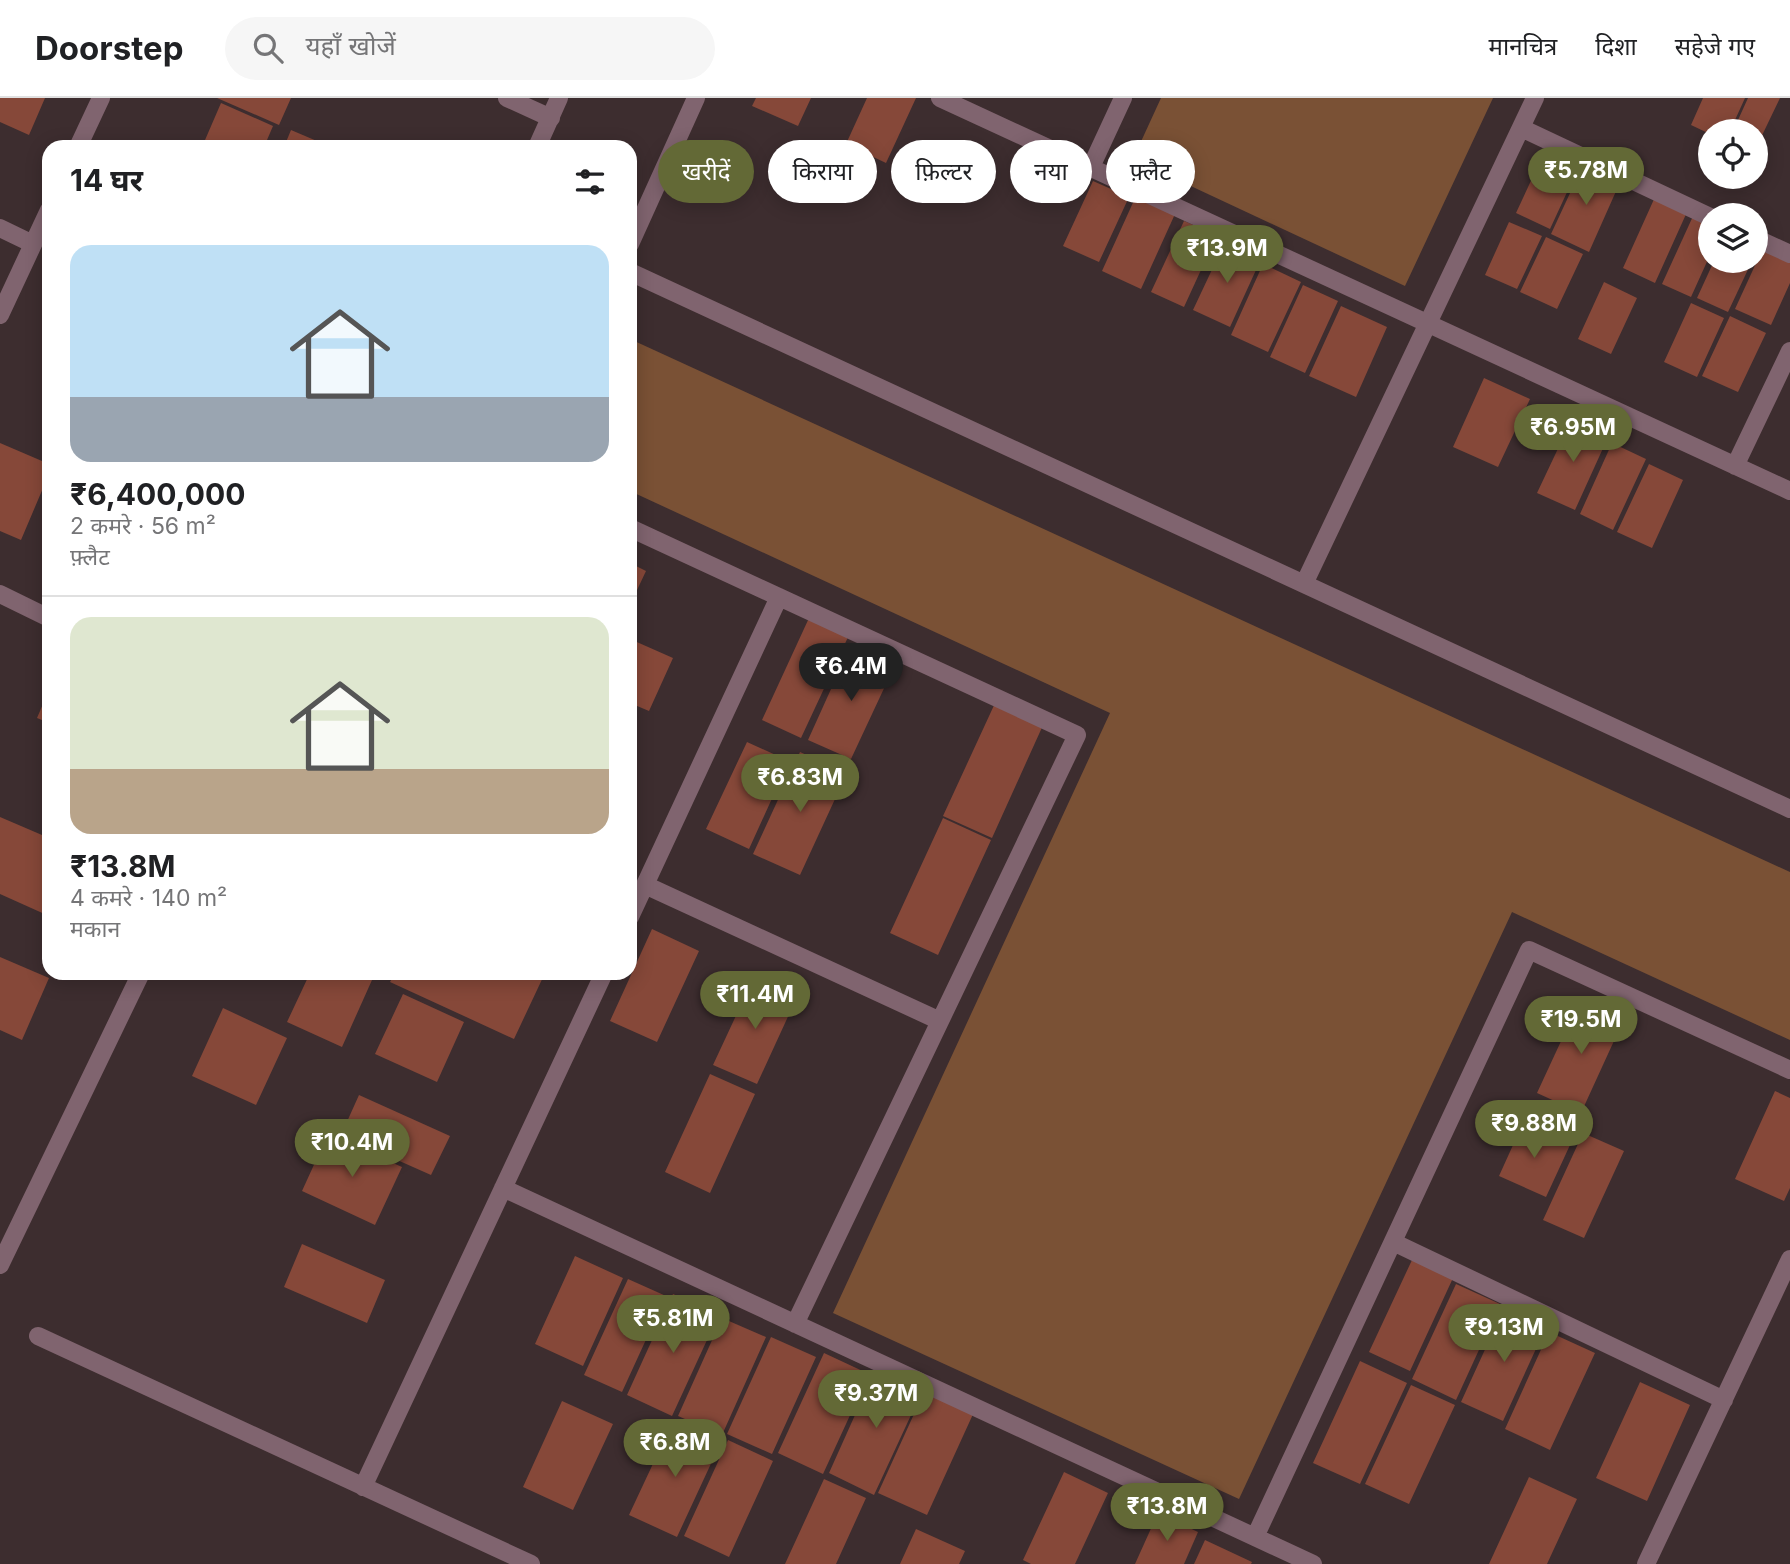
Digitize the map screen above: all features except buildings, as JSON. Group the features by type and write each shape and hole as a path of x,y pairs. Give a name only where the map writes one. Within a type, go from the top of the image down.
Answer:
{"street":[{"path":"81,140 101,98"},
{"path":"507,98 551,118"},
{"path":"540,140 559,98"},
{"path":"637,229 696,98"},
{"path":"940,98 1032,140"},
{"path":"1092,165 1124,98"},
{"path":"1304,583 1535,98"},
{"path":"1521,128 1698,211"},
{"path":"1092,167 1790,491"},
{"path":"0,315 42,225"},
{"path":"0,228 33,244"},
{"path":"1768,244 1790,254"},
{"path":"637,275 1790,809"},
{"path":"1735,466 1790,351"},
{"path":"637,531 1077,735 795,1324"},
{"path":"0,594 42,615"},
{"path":"637,902 779,597"},
{"path":"645,885 940,1021"},
{"path":"1255,1537 1529,950 1790,1070"},
{"path":"0,1265 138,980"},
{"path":"363,1487 601,980"},
{"path":"503,1188 1313,1564"},
{"path":"1393,1242 1724,1399"},
{"path":"1646,1564 1790,1259"},
{"path":"38,1336 531,1564"}],"shaded area":[{"path":"1161,98 1493,98 1405,286 1195,188 1195,140 1142,140"},
{"path":"637,342 1790,872 1790,1040 1512,912 1239,1499 833,1313 1110,713 637,494"}]}
